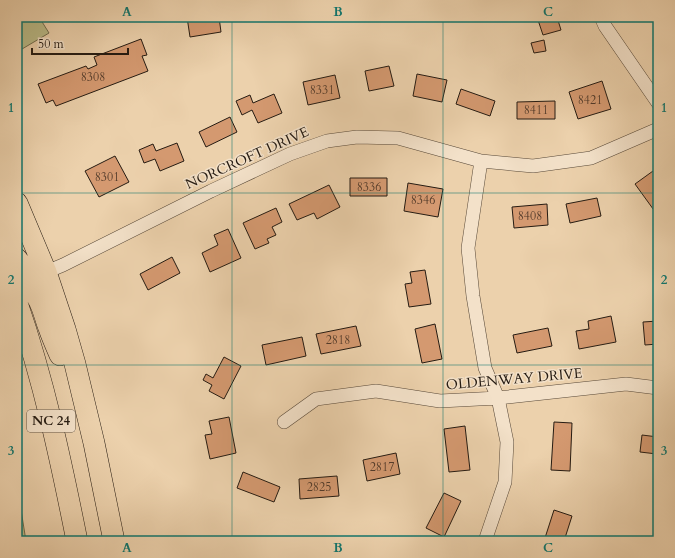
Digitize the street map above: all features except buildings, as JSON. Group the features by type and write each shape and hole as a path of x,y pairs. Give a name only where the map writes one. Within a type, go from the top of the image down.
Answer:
{"main road":[{"name":"NC 24","path":"17,203 46,272 65,329 88,417 114,541"},
{"path":"17,259 20,264 30,271 36,273 46,272"},
{"path":"17,289 27,288 31,290 39,300 59,353 88,417"},
{"name":"NC 24","path":"17,303 43,386 60,455 77,541"}],"street":[{"path":"601,17 605,26 658,103"},
{"name":"NORCROFT DRIVE","path":"46,272 283,157 327,140 357,137 398,138 481,161 533,166 591,158 658,129"},
{"path":"481,161 468,248 473,296 485,368 498,398 507,442 505,482 486,541"},
{"name":"OLDENWAY DRIVE","path":"284,422 316,399 376,391 440,401 498,398 626,384 658,388"}],"green space":[{"path":"17,17 39,17 49,33 17,52"},
{"path":"17,485 26,541 17,541"}]}
